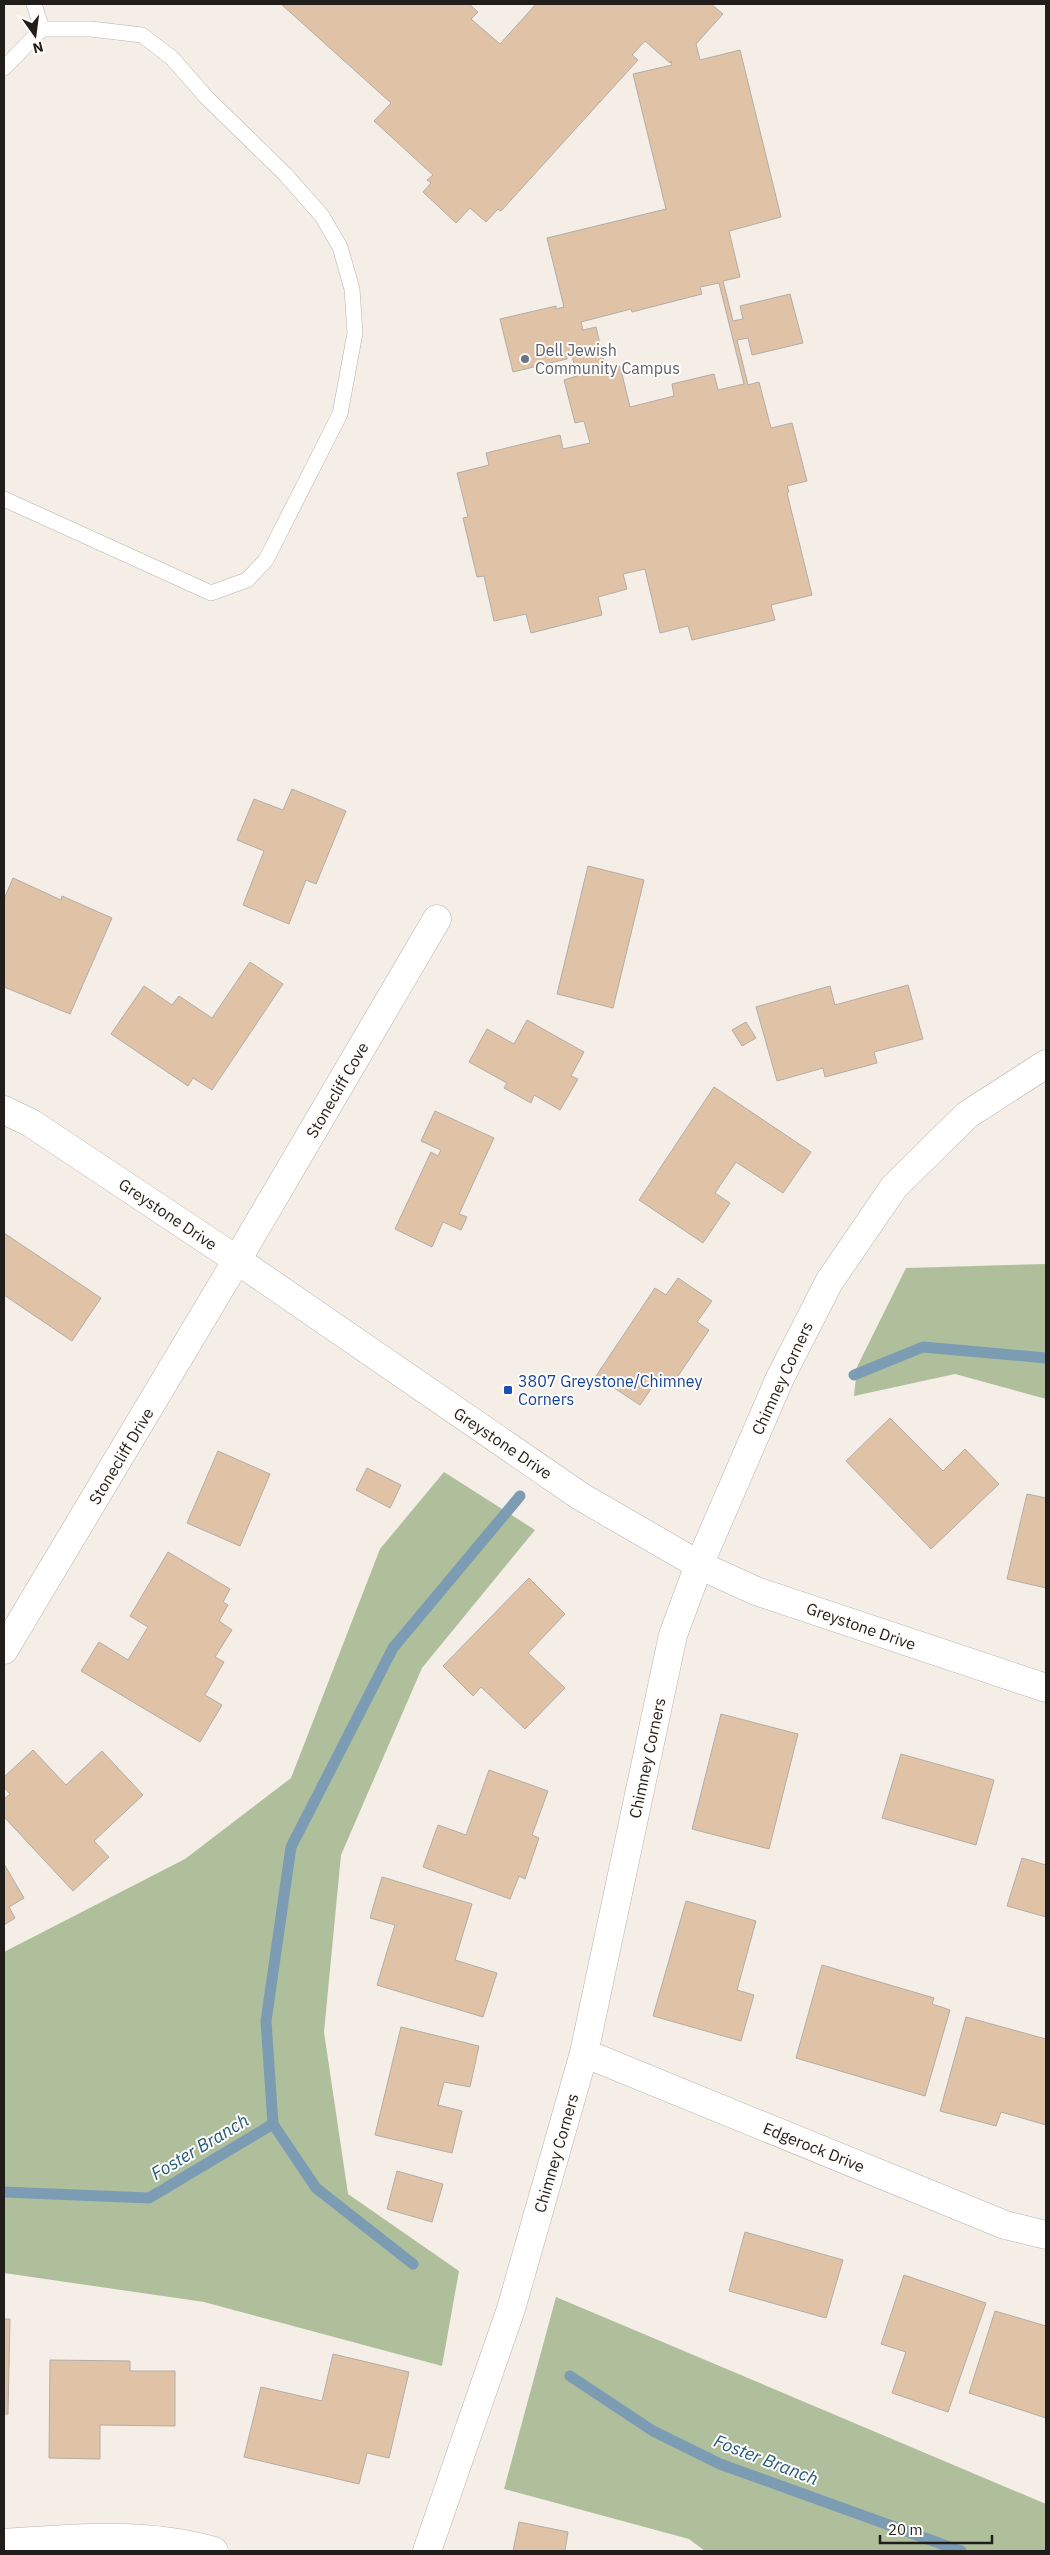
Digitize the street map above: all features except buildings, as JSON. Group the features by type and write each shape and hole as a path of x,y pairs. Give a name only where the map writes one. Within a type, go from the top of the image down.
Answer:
{"street":[{"name":"Stonecliff Cove","path":"237,1260 437,919"},
{"name":"Chimney Corners","path":"426,2551 511,2309 584,2053 673,1635 699,1565 780,1378 829,1282 894,1187 967,1115 1046,1064"},
{"name":"Greystone Drive","path":"4,1110 31,1122 237,1260 580,1496 699,1565 756,1591 1046,1688"},
{"name":"Stonecliff Drive","path":"4,1650 237,1260"},
{"name":"Edgerock Drive","path":"584,2053 1005,2224 1046,2235"},
{"path":"4,2543 100,2536 184,2542 214,2551"}],"lane":[{"path":"34,4 42,29"},
{"path":"4,68 42,29 91,29 142,35 172,58 206,98 285,174 322,216 340,247 352,289 356,333 340,414 266,560 247,580 211,593 4,499"}],"green space":[{"path":"1046,1264 1046,1399 955,1374 854,1396 857,1367 906,1268"},
{"path":"444,1472 535,1530 422,1668 341,1855 324,2032 348,2194 459,2271 442,2366 204,2302 4,2273 4,1952 185,1859 291,1778 380,1549"},
{"path":"556,2297 1046,2504 1046,2551 705,2551 689,2539 504,2489"}],"waterway":[{"path":"854,1375 923,1347 1046,1358"},
{"path":"273,2124 266,2021 291,1847 393,1648 520,1496"},
{"name":"Foster Branch","path":"4,2192 149,2198 273,2124 316,2188 413,2264"},
{"name":"Foster Branch","path":"570,2376 653,2431 720,2464 961,2551"}],"place":[{"name":"Dell Jewish Community Campus","path":"525,359"},
{"name":"3807 Greystone/Chimney Corners","path":"508,1390"}]}
